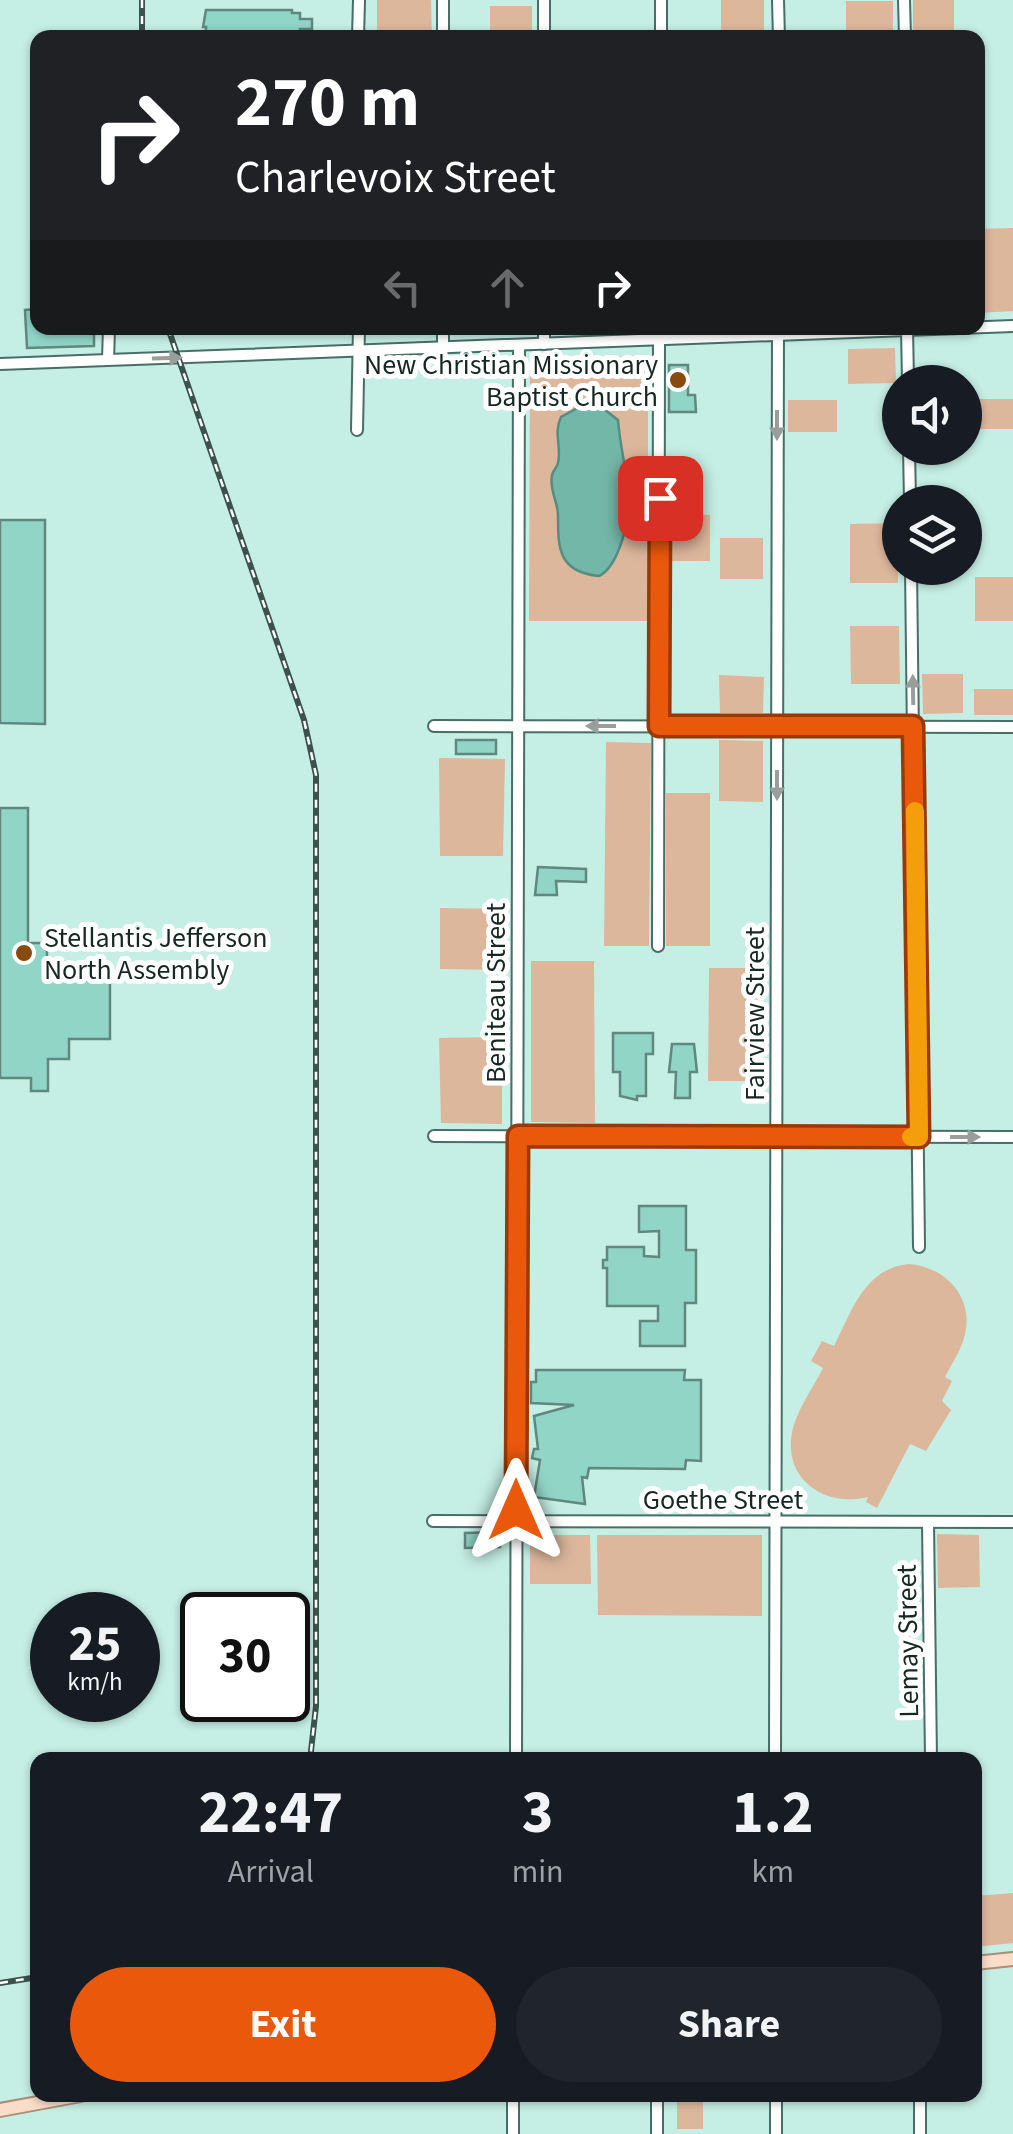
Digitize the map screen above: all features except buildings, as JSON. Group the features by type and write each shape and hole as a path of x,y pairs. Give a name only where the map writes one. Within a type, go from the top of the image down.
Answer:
{"main road":[{"path":"982,1962 1013,1959"},
{"path":"0,2110 43,2102"}],"street":[{"path":"358,30 359,0"},
{"path":"443,0 443,30"},
{"path":"544,0 544,30"},
{"path":"661,0 661,30"},
{"path":"778,0 778,30"},
{"path":"904,0 905,30"},
{"path":"985,327 1013,326"},
{"path":"108,360 109,335"},
{"path":"358,430 359,335"},
{"path":"443,335 443,348"},
{"path":"544,335 544,344"},
{"path":"0,364 544,344 648,335"},
{"path":"658,946 659,335"},
{"name":"Fairview Street","path":"775,1752 778,335"},
{"path":"907,335 908,365"},
{"name":"Beniteau Street","path":"516,1752 519,345"},
{"path":"911,585 919,1247"},
{"path":"434,726 1013,727"},
{"path":"434,1136 1013,1137"},
{"name":"Goethe Street","path":"432,1521 1013,1522"},
{"name":"Lemay Street","path":"928,1522 931,1752"},
{"path":"513,2102 513,2134"},
{"path":"657,2102 657,2134"},
{"path":"776,2102 776,2134"},
{"path":"920,2102 920,2134"}],"shaded area":[{"path":"377,0 431,0 432,30 377,30"},
{"path":"721,0 764,0 764,30 721,30"},
{"path":"913,0 954,0 954,30 913,30"},
{"path":"846,1 893,1 893,30 846,30"},
{"path":"490,6 532,6 532,30 490,30"},
{"path":"1013,228 1013,311 985,313 985,229"},
{"path":"895,348 895,365 882,365 882,383 848,384 848,349"},
{"path":"648,355 648,621 529,621 530,367 534,360"},
{"path":"982,399 1013,399 1013,429 982,429"},
{"path":"788,400 837,400 837,432 788,432"},
{"path":"583,405 605,410 618,420 629,496 620,546 599,576 575,569 563,556 552,486 559,457 561,417"},
{"path":"669,514 710,515 710,561 668,561"},
{"path":"882,523 882,583 850,583 850,524"},
{"path":"720,538 763,538 763,579 720,579"},
{"path":"982,577 1013,577 1013,621 975,621 975,585 982,585"},
{"path":"850,626 899,626 900,684 851,684"},
{"path":"922,674 963,674 963,713 923,714"},
{"path":"719,675 764,677 763,713 720,713"},
{"path":"974,689 1013,689 1013,715 974,715"},
{"path":"719,740 763,741 763,802 719,801"},
{"path":"606,742 651,743 649,946 604,946"},
{"path":"439,758 505,759 503,856 440,856"},
{"path":"666,793 710,793 710,946 666,946"},
{"path":"440,908 503,909 502,970 440,969"},
{"path":"531,961 594,961 595,1123 531,1122"},
{"path":"709,968 763,968 762,1081 708,1081"},
{"path":"502,1037 502,1124 441,1123 439,1038"},
{"path":"908,1264 933,1270 953,1285 967,1320 959,1351 945,1377 952,1381 942,1401 951,1410 926,1451 910,1444 877,1508 866,1502 868,1497 837,1498 811,1487 794,1464 792,1433 823,1368 811,1361 822,1341 834,1346 870,1283 880,1274"},
{"path":"937,1534 979,1535 980,1587 938,1588"},
{"path":"530,1535 590,1535 591,1584 530,1584"},
{"path":"597,1535 762,1535 762,1616 598,1615"},
{"path":"1013,1893 1013,1943 982,1946 982,1895"},
{"path":"677,2102 703,2102 703,2129 677,2129"}],"railway":[{"path":"142,0 142,30"},
{"path":"170,335 304,720 316,775 316,1706 311,1752"},
{"path":"0,1983 30,1978"}],"slow traffic":[{"path":"911,1137 919,1137 915,811"}],"place":[{"name":"New Christian Missionary Baptist Church","path":"678,380"},
{"name":"Stellantis Jefferson North Assembly","path":"24,953"}],"route":[{"path":"516,1510 518,1136 919,1137 913,726 659,726 660,498"}]}
